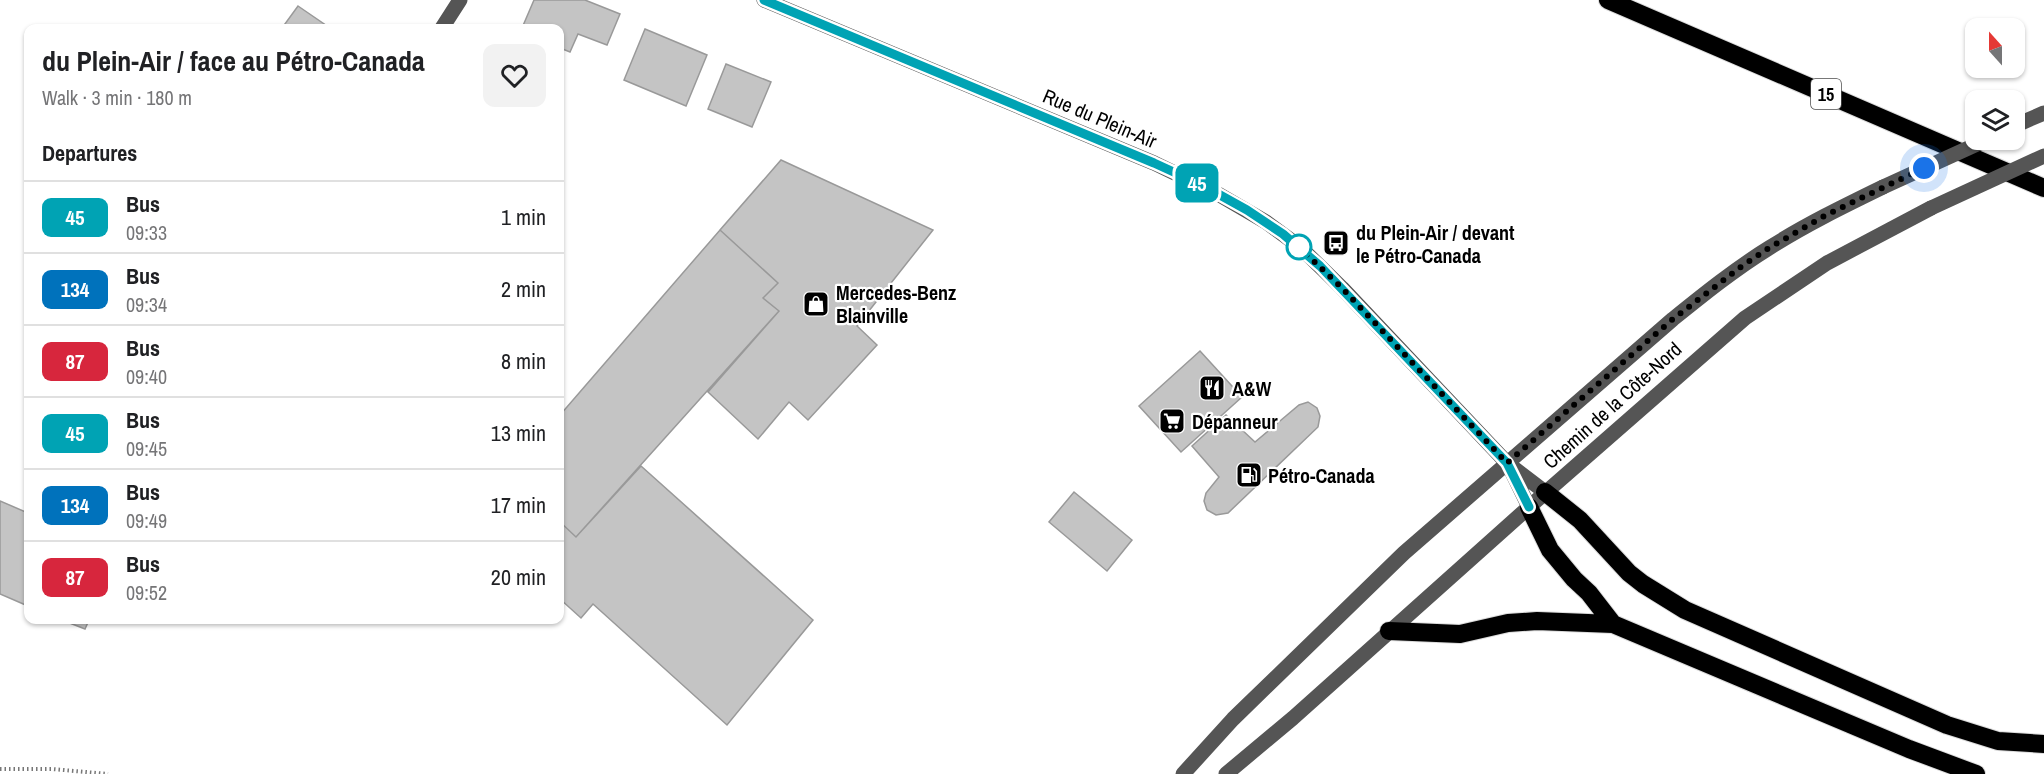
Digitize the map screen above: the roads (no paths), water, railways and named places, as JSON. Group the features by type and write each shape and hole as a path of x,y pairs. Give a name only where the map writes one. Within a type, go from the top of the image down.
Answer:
{"highway":[{"name":"15","path":"1608,0 2044,188"},
{"path":"1545,492 1580,520 1642,584 1685,610 1947,725 1998,741 2044,744"},
{"path":"1529,507 1550,550 1574,579 1590,593 1613,624"},
{"path":"1389,631 1460,634 1508,623 1537,621 1613,624 1909,749 1976,774"}],"street":[{"path":"445,24 460,0"},
{"name":"Rue du Plein-Air","path":"764,0 1154,163 1202,185 1247,210 1283,234 1320,266 1507,463 1545,492"},
{"path":"2025,121 2044,113"},
{"name":"Chemin de la Côte-Nord","path":"1184,774 1233,719 1404,553 1673,319 1718,283 1794,233 1883,187 1965,150"},
{"name":"Chemin de la Côte-Nord","path":"1226,774 1293,718 1710,347 1762,305 1827,263 1931,208 2044,156"},
{"name":"Rue du Plein-Air","path":"1507,463 1529,507"}],"place":[{"name":"du Plein-Air / devant le Pétro-Canada","path":"1336,243"},
{"name":"Mercedes-Benz Blainville","path":"816,304"},
{"name":"A&W","path":"1212,388"},
{"name":"Dépanneur","path":"1172,421"},
{"name":"Pétro-Canada","path":"1249,475"}]}
